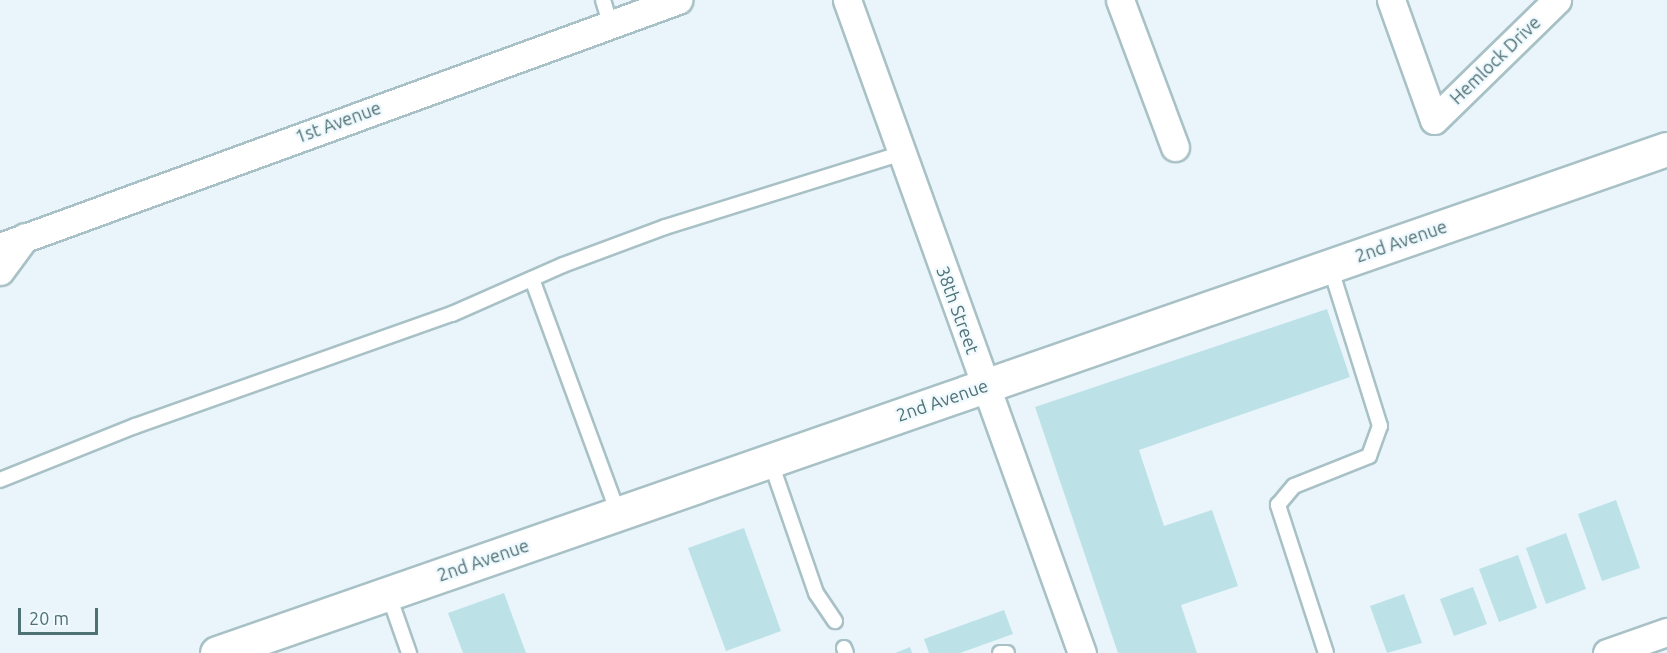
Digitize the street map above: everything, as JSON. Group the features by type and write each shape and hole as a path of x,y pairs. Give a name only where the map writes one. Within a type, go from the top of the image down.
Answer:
{"main road":[{"name":"2nd Avenue","path":"217,653 1667,149"}],"street":[{"name":"1st Avenue","path":"0,247 606,11 678,0"},
{"name":"38th Street","path":"847,0 1082,653"},
{"path":"1120,0 1175,147"},
{"name":"Hemlock Drive","path":"1391,0 1434,120 1557,0"},
{"path":"0,271 25,237"},
{"path":"1607,653 1667,632"}],"lane":[{"path":"0,480 135,426 452,314 532,279 665,228 902,153"},
{"path":"1326,653 1278,505 1294,486 1369,456 1380,426 1330,266"},
{"path":"532,279 618,513"},
{"path":"770,460 816,593 835,621"},
{"path":"388,593 409,653"},
{"path":"1000,653 1007,653"}],"building":[{"path":"1327,309 1350,377 1139,450 1164,526 1212,510 1238,586 1181,605 1197,653 1118,653 1035,407"},
{"path":"1616,500 1640,568 1602,581 1578,514"},
{"path":"744,528 781,631 726,651 688,548"},
{"path":"1566,533 1586,589 1546,604 1526,548"},
{"path":"1518,555 1537,608 1499,622 1479,569"},
{"path":"1473,587 1487,624 1454,636 1440,599"},
{"path":"504,593 526,653 463,653 448,613"},
{"path":"1404,594 1422,643 1387,653 1370,606"},
{"path":"1004,610 1013,634 960,653 929,653 924,639"},
{"path":"910,647 912,653 895,653"}]}
